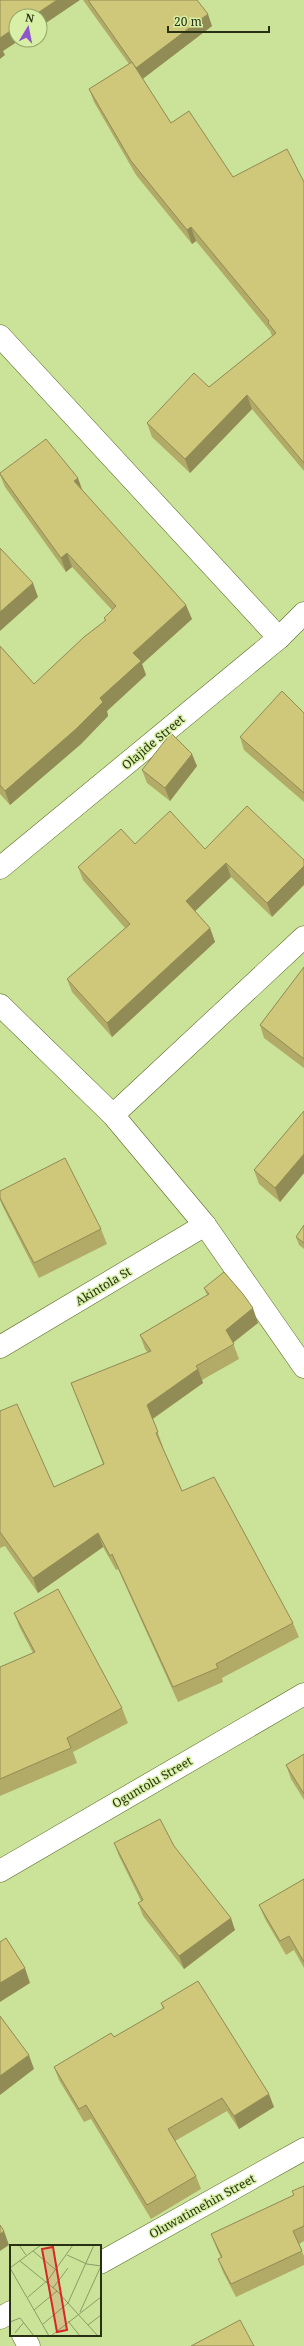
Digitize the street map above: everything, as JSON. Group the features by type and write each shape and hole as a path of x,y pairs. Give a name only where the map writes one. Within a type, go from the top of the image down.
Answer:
{"street":[{"path":"0,336 279,638"},
{"name":"Olajide Street","path":"0,868 279,638 304,613"},
{"path":"113,1115 304,937"},
{"path":"0,1005 113,1115 205,1226 304,1367"},
{"name":"Akintola St","path":"0,1347 205,1226"},
{"name":"Oguntolu Street","path":"0,1871 304,1694"},
{"name":"Oluwatimehin Street","path":"101,2262 304,2149"},
{"path":"24,2336 30,2346"}],"building":[{"path":"0,0 57,0 45,8 8,8 8,32 0,38"},
{"path":"88,0 197,0 208,14 136,68"},
{"path":"132,62 171,123 189,111 233,177 287,149 304,182 304,463 247,395 185,459 147,423 194,373 209,387 276,333 268,323 269,321 191,227 187,230 131,161 89,89"},
{"path":"46,439 78,478 74,481 186,605 133,653 141,661 100,698 103,702 76,729 5,791 0,785 0,646 34,684 84,637 106,620 104,618 116,606 67,553 61,558 0,474"},
{"path":"0,548 33,583 0,612"},
{"path":"282,691 304,713 304,793 240,737"},
{"path":"171,733 192,754 165,788 142,770"},
{"path":"247,806 304,860 304,866 267,903 226,863 186,901 210,928 107,1023 67,979 130,924 78,867 121,829 135,844 170,811 205,849"},
{"path":"304,967 304,1059 260,1025"},
{"path":"304,1111 304,1154 275,1188 254,1170"},
{"path":"65,1158 101,1229 34,1263 0,1198 0,1191"},
{"path":"304,1225 304,1243 296,1237"},
{"path":"224,1272 253,1308 226,1330 234,1344 196,1366 198,1369 147,1405 158,1432 156,1433 182,1491 214,1477 293,1623 216,1664 218,1668 173,1687 112,1554 110,1556 98,1533 33,1578 0,1532 0,1411 17,1404 54,1487 104,1464 71,1383 151,1351 140,1335 209,1294 204,1288"},
{"path":"58,1589 122,1708 67,1738 71,1748 0,1779 0,1667 35,1652 14,1613"},
{"path":"304,1754 304,1794 286,1765"},
{"path":"160,1819 174,1846 231,1918 179,1956 138,1903 143,1900 114,1843"},
{"path":"304,1879 304,1962 289,1936 280,1941 259,1905"},
{"path":"6,1938 25,1968 0,1983 0,1942"},
{"path":"198,1981 269,2094 234,2116 222,2098 168,2129 196,2176 147,2205 86,2105 79,2109 54,2067 111,2033 114,2037 164,2008 161,2003"},
{"path":"0,2016 29,2055 0,2076"},
{"path":"304,2186 304,2226 293,2231 302,2251 231,2284 218,2259 222,2257 211,2234 294,2195 292,2191"},
{"path":"0,2225 4,2231 0,2234"},
{"path":"240,2320 254,2346 191,2346"}]}
